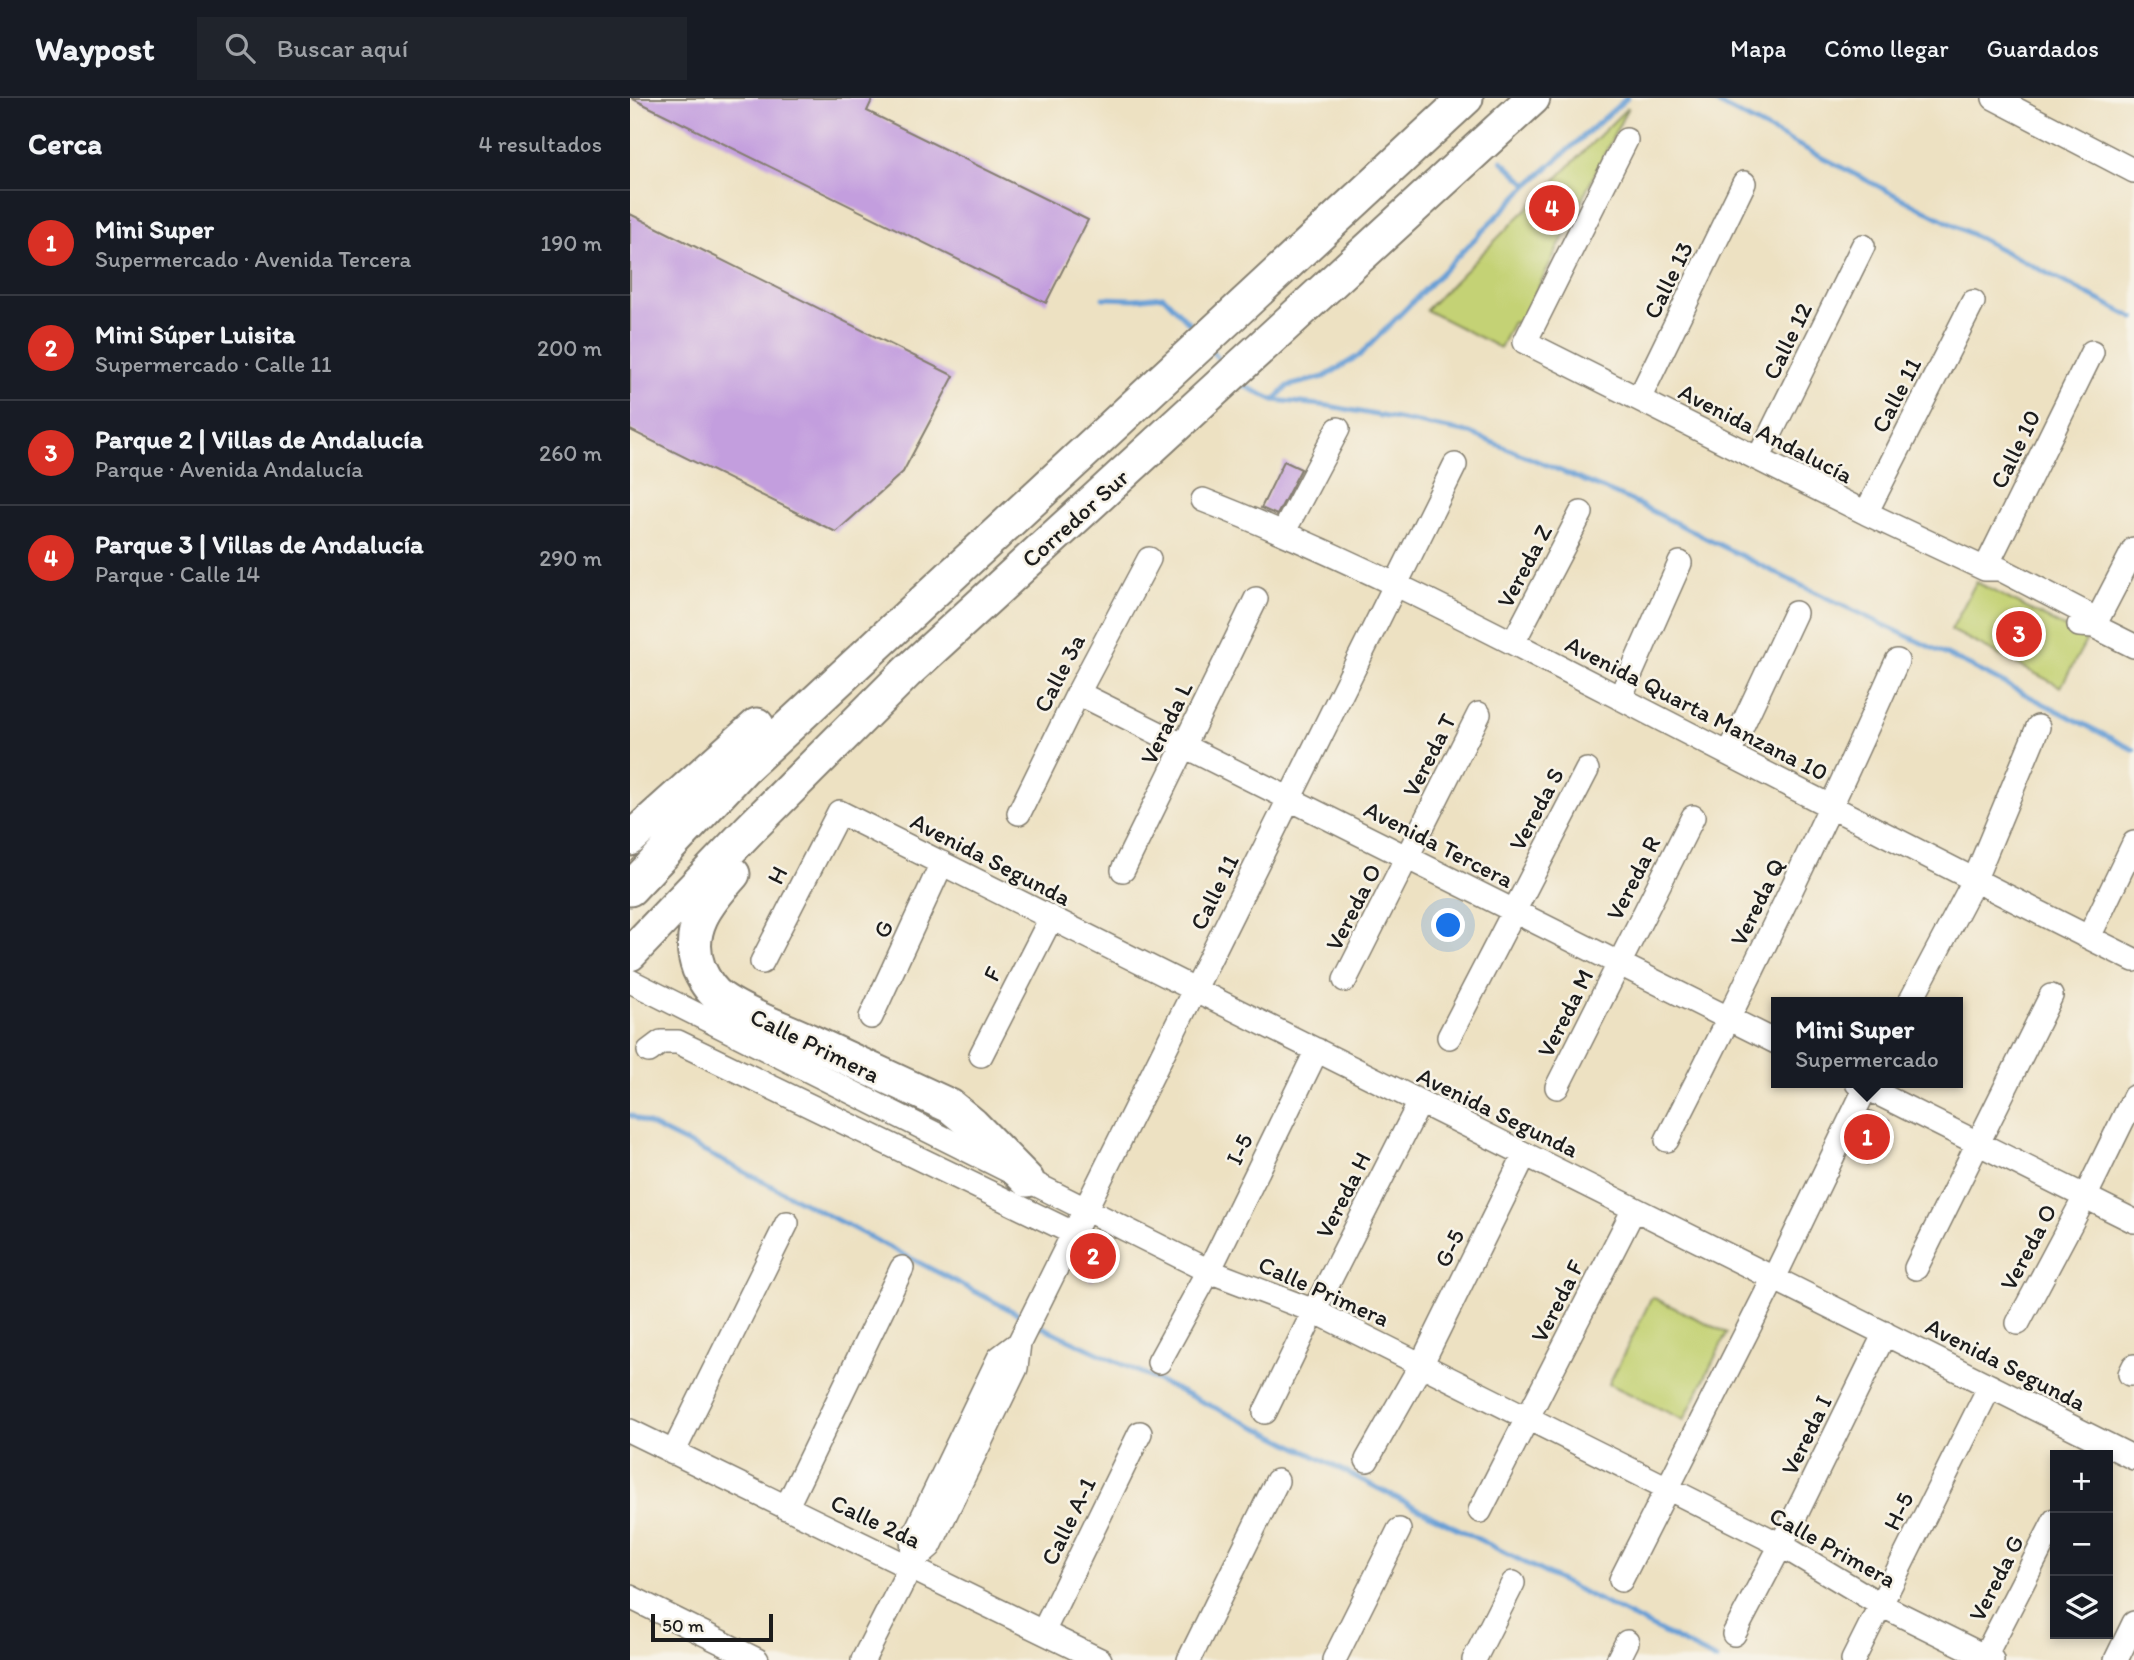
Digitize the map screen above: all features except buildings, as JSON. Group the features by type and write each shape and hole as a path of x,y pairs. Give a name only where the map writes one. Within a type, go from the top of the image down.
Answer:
{"highway":[{"name":"Corredor Sur","path":"630,889 743,768 1465,98"},
{"name":"Corredor Sur","path":"630,954 907,672 1534,98"},
{"path":"630,839 821,669 1006,523"},
{"path":"907,672 718,891 699,918 694,949 696,962 702,975 722,999 950,1106 972,1124 1027,1180"},
{"path":"630,869 743,768"}],"street":[{"path":"1994,98 2134,171"},
{"name":"Avenida Andalucía","path":"1626,140 1525,342 1866,513 1985,569 2000,569 2085,613 2094,626 2134,646"},
{"name":"Calle 13","path":"1639,399 1744,183"},
{"name":"Calle 12","path":"1758,459 1863,246"},
{"name":"Calle 11","path":"1866,513 1973,302"},
{"name":"Calle 10","path":"1985,569 2092,352"},
{"path":"1284,531 1338,429"},
{"name":"Calle 11","path":"863,1660 912,1563 930,1546 967,1447 1016,1368 1026,1328 1455,465"},
{"name":"Avenida Quarta Manzana 10","path":"1203,500 1284,531 1395,584 1974,881 2134,960"},
{"name":"Vereda Z","path":"1513,643 1581,513"},
{"path":"2094,626 2134,550"},
{"name":"Calle 3a","path":"1018,813 1149,559"},
{"path":"1620,698 1680,563"},
{"name":"Verada L","path":"1123,870 1256,599"},
{"path":"1728,754 1795,613"},
{"name":"Vereda Q","path":"1667,1140 1832,807 1897,661"},
{"name":"Avenida Tercera","path":"1078,693 1771,1040"},
{"name":"Vereda T","path":"1407,857 1479,713"},
{"path":"1913,997 1974,881 2038,727"},
{"name":"Vereda S","path":"1449,1037 1587,770"},
{"name":"Avenida Segunda","path":"839,812 1990,1386 2093,1447 2134,1458"},
{"name":"H","path":"762,962 839,812"},
{"name":"Vereda R","path":"1619,963 1693,817"},
{"path":"2089,937 2134,843"},
{"name":"Vereda O","path":"1345,980 1407,857"},
{"name":"G","path":"871,1017 942,863"},
{"name":"F","path":"981,1055 1051,918"},
{"name":"Vereda M","path":"1557,1087 1619,963"},
{"name":"Calle Primera","path":"630,981 1209,1271 1314,1311 1781,1545 1881,1605 1987,1659"},
{"path":"1916,1268 2051,996"},
{"path":"649,1051 661,1042 678,1042 1073,1233"},
{"name":"I-5","path":"1159,1362 1209,1271 1317,1050"},
{"path":"1622,1580 1774,1278 1861,1088"},
{"path":"1871,1088 2134,1221"},
{"path":"2085,1196 2134,1097"},
{"name":"Vereda H","path":"1314,1311 1420,1102"},
{"name":"G-5","path":"1367,1460 1421,1365 1525,1154"},
{"name":"Vereda O","path":"2018,1323 2085,1196"},
{"name":"Vereda F","path":"1480,1511 1634,1209"},
{"path":"673,1453 787,1223"},
{"path":"786,1508 902,1268"},
{"path":"1265,1412 1314,1311"},
{"name":"Vereda I","path":"1734,1634 1885,1334"},
{"name":"H-5","path":"1853,1660 1990,1386"},
{"name":"Calle 2da","path":"630,1431 786,1508 912,1563 1100,1660"},
{"name":"Calle A-1","path":"1043,1632 1140,1433"},
{"path":"1189,1660 1277,1480"},
{"path":"1334,1660 1399,1530"},
{"name":"Vereda G","path":"1987,1659 2050,1530"},
{"path":"1474,1660 1513,1583"},
{"path":"630,1597 757,1660"},
{"path":"2116,1660 2134,1623"}],"green space":[{"path":"1628,107 1520,324 1513,322 1500,348 1426,310"},
{"path":"1976,582 2087,639 2061,687 1951,630"},
{"path":"1652,1297 1727,1333 1684,1420 1609,1384"}],"waterway":[{"path":"1502,161 1528,185 1627,98"},
{"path":"1707,98 2134,318"},
{"path":"1274,400 1288,386 1324,377 1360,355 1528,185"},
{"path":"1103,298 1163,296 1197,331"},
{"path":"1210,349 1224,365"},
{"path":"1242,385 1274,400 1329,406 1470,433 1630,500 1972,667 2134,750"},
{"path":"630,1115 1024,1317"},
{"path":"1036,1324 1267,1432 1717,1660"}],"place":[{"name":"Parque 3 | Villas de Andalucía","path":"1552,208"},
{"name":"Parque 2 | Villas de Andalucía","path":"2019,634"},
{"name":"Mini Super","path":"1867,1137"},
{"name":"Mini Súper Luisita","path":"1093,1256"}]}
